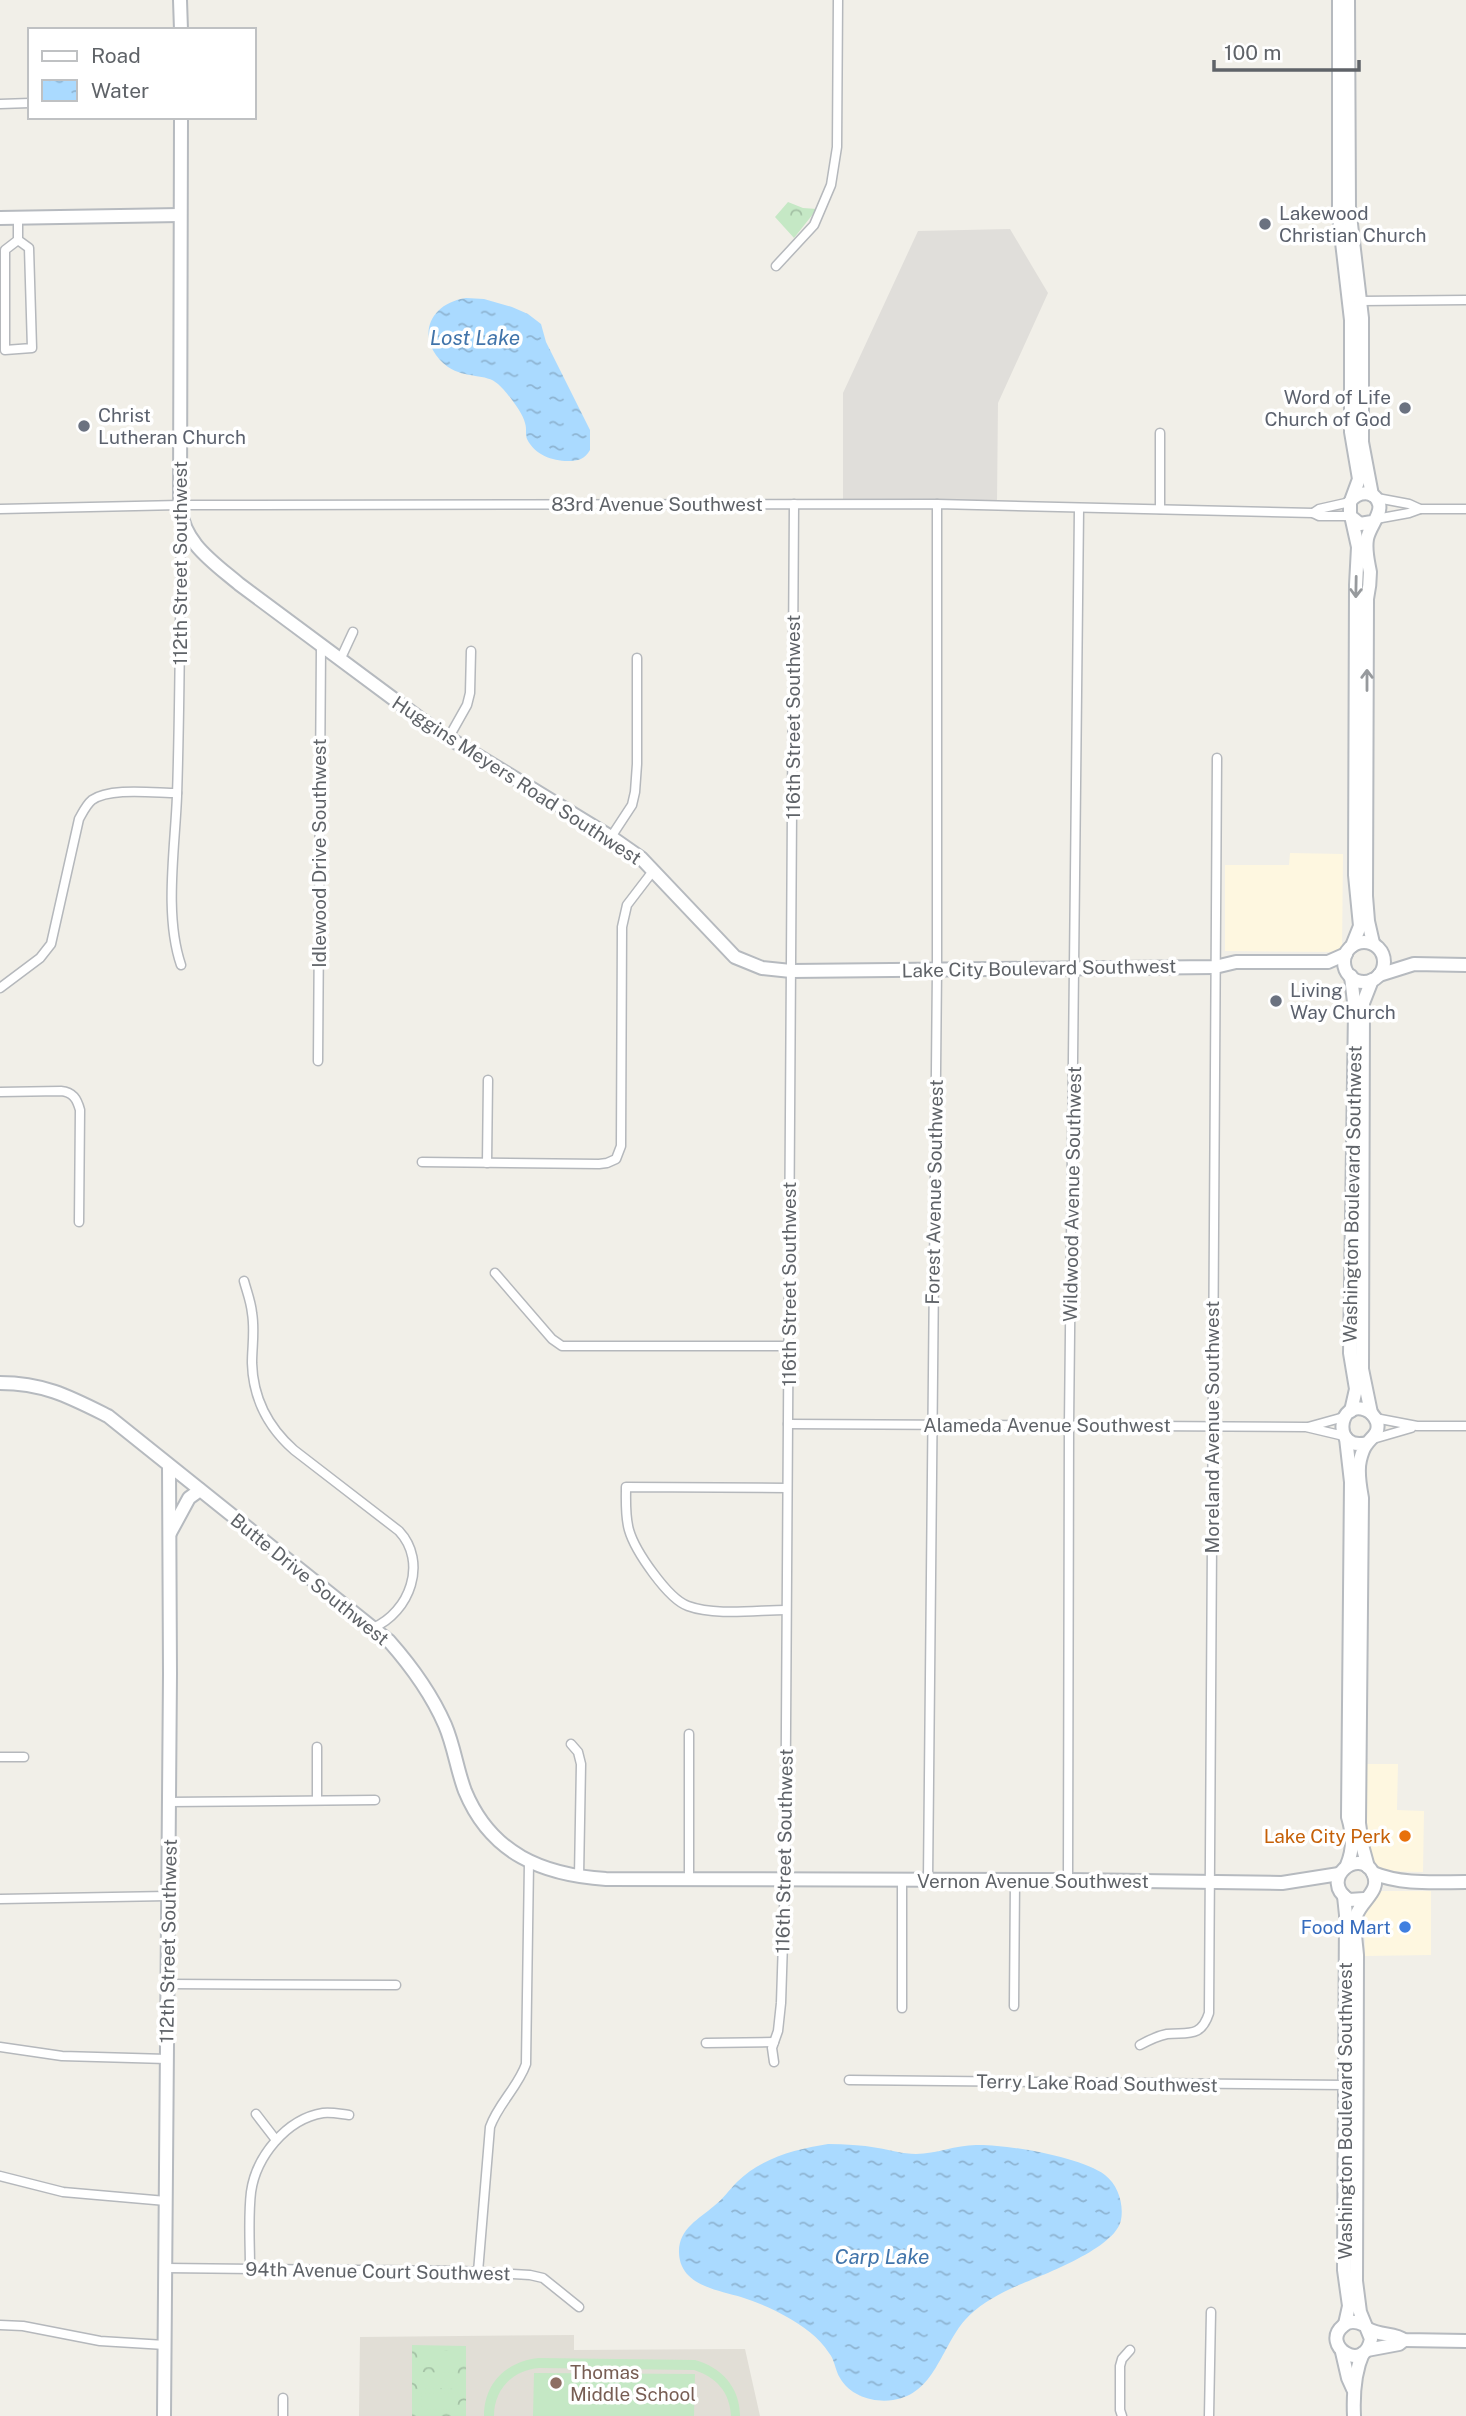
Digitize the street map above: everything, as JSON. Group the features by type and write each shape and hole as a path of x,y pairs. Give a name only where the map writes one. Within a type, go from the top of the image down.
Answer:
{"street":[{"path":"180,0 181,28"},
{"path":"776,266 814,225 831,185 837,147 838,0"},
{"path":"1339,0 1339,216 1351,320 1351,432 1359,479 1351,500 1351,518 1358,547 1355,875 1360,926 1344,961 1349,975"},
{"path":"1349,0 1349,207 1360,301 1362,442 1380,509 1367,538 1366,556 1370,576 1367,600 1366,896 1368,921 1384,959 1384,965 1376,977"},
{"path":"0,104 28,103"},
{"name":"112th Street Southwest","path":"181,119 181,521 173,912 175,946 181,965"},
{"path":"0,218 180,215"},
{"path":"18,240 29,248 32,348 5,350 5,250 18,240 19,218"},
{"path":"1360,301 1466,300"},
{"path":"1160,433 1160,509"},
{"path":"1351,500 1362,493 1420,509"},
{"name":"83rd Avenue Southwest","path":"1313,513 1351,500"},
{"name":"116th Street Southwest","path":"774,2063 772,2053 778,2031 785,1880 794,504"},
{"name":"83rd Avenue Southwest","path":"0,509 180,505 937,504 1313,513 1319,516 1351,518"},
{"name":"Forest Avenue Southwest","path":"928,1880 937,969 937,504"},
{"name":"Wildwood Avenue Southwest","path":"1068,1880 1069,1425 1080,509"},
{"path":"1351,518 1364,525 1420,509 1466,509"},
{"name":"Huggins Meyers Road Southwest","path":"181,521 188,534 210,560 434,729 611,837 640,858 735,957 751,965"},
{"path":"341,659 353,632"},
{"name":"Idlewood Drive Southwest","path":"318,1060 321,646"},
{"path":"449,737 467,705 470,693 471,651"},
{"path":"611,837 632,805 635,792 637,659"},
{"name":"Moreland Avenue Southwest","path":"1140,2045 1166,2034 1199,2031 1206,2024 1209,2013 1217,758"},
{"path":"0,988 40,958 51,944 79,819 90,802 106,794 120,792 177,793"},
{"path":"422,1162 598,1164 616,1158 621,1146 622,927 627,905 653,871"},
{"path":"1349,950 1360,942 1376,945 1391,955 1414,964"},
{"name":"Lake City Boulevard Southwest","path":"751,965 791,971 1215,967 1236,962 1328,962 1349,950"},
{"path":"1328,962 1359,981 1414,964 1466,965"},
{"name":"Washington Boulevard Southwest","path":"1348,1414 1356,1389 1350,1353 1355,1011 1349,975"},
{"name":"Washington Boulevard Southwest","path":"1373,1415 1362,1369 1363,1003 1376,977"},
{"path":"487,1163 488,1080"},
{"path":"0,1092 61,1091 75,1097 80,1110 79,1222"},
{"path":"495,1273 552,1339 562,1346 788,1346"},
{"path":"244,1281 253,1314 254,1381 268,1421 294,1450 399,1531 410,1546 414,1565 407,1597 396,1613 373,1628"},
{"name":"Butte Drive Southwest","path":"0,1382 44,1387 108,1416 389,1641 429,1692 446,1727 465,1790 481,1819 507,1847 528,1862 579,1877 785,1880"},
{"path":"1411,1882 1355,1901 1342,1894 1338,1880 1351,1856 1353,1840 1348,1817 1352,1482 1342,1428 1348,1414 1359,1409 1418,1426 1466,1426"},
{"name":"Alameda Avenue Southwest","path":"1306,1427 1348,1414"},
{"path":"1368,1896 1376,1881 1362,1844 1359,1823 1362,1498 1359,1469 1369,1441 1377,1429 1373,1415"},
{"name":"Alameda Avenue Southwest","path":"788,1424 1306,1427 1345,1437"},
{"path":"1345,1437 1355,1444 1418,1426"},
{"name":"112th Street Southwest","path":"164,2416 169,1466"},
{"path":"786,1610 719,1611 687,1606 680,1602 663,1585 631,1536 627,1522 625,1487 787,1488"},
{"path":"169,1533 190,1498 200,1490"},
{"path":"689,1734 689,1880"},
{"path":"571,1744 578,1752 581,1764 579,1877"},
{"path":"317,1747 317,1800"},
{"path":"0,1757 24,1757"},
{"path":"169,1802 375,1800"},
{"path":"478,2272 490,2127 526,2064 528,1862"},
{"path":"1343,1870 1359,1863 1388,1878 1411,1882 1466,1882"},
{"name":"Vernon Avenue Southwest","path":"785,1880 1282,1883 1343,1870"},
{"path":"902,1880 902,2008"},
{"path":"1014,1880 1014,2007"},
{"name":"Vernon Avenue Southwest","path":"1282,1883 1292,1887 1319,1887 1342,1894"},
{"name":"Washington Boulevard Southwest","path":"1342,1894 1346,1915 1344,2270 1349,2306 1345,2324"},
{"path":"0,1899 168,1896"},
{"name":"Washington Boulevard Southwest","path":"1366,2327 1356,2281 1357,1955 1354,1928 1357,1915 1368,1896"},
{"path":"168,1984 396,1985"},
{"path":"706,2043 774,2042"},
{"path":"0,2047 62,2056 167,2059"},
{"name":"Terry Lake Road Southwest","path":"849,2080 1345,2085"},
{"path":"250,2268 251,2192 262,2161 287,2129 307,2118 321,2113 349,2115"},
{"path":"256,2114 276,2140"},
{"path":"0,2176 63,2192 166,2201"},
{"name":"94th Avenue Court Southwest","path":"165,2268 478,2272 543,2278 579,2307"},
{"path":"1209,2416 1210,2312"},
{"path":"1353,2389 1337,2342 1337,2336 1345,2324 1353,2321 1382,2335 1400,2336 1405,2340"},
{"path":"0,2325 23,2326 100,2341 165,2345"},
{"path":"1354,2416 1353,2389 1357,2368 1371,2339 1366,2327"},
{"path":"1342,2351 1352,2356 1405,2340 1466,2341"},
{"path":"1122,2416 1120,2366 1130,2350"},
{"path":"283,2398 283,2416"}],"shaded area":[{"path":"1010,229 1048,293 998,403 997,501 843,501 843,393 918,231"},
{"path":"1290,853 1343,854 1342,952 1225,951 1225,865 1289,865"},
{"path":"1364,1764 1398,1764 1397,1810 1424,1811 1423,1872 1373,1871 1364,1859"},
{"path":"1365,1891 1431,1891 1431,1955 1365,1956"},
{"name":"Thomas Middle School","path":"574,2335 574,2350 745,2349 760,2416 359,2416 360,2337"}],"green space":[{"path":"788,202 803,208 817,209 794,238 775,217"},
{"path":"412,2345 466,2346 466,2416 412,2416"},
{"path":"422,2351 456,2351 456,2367 422,2367"},
{"path":"539,2358 695,2360 721,2373 733,2387 740,2416 731,2416 725,2393 715,2381 694,2370 539,2368 513,2377 497,2397 494,2416 484,2416 488,2393 500,2376 517,2364"},
{"path":"422,2372 456,2373 456,2389 422,2388"},
{"path":"534,2373 695,2374 694,2416 533,2416"},
{"path":"422,2393 456,2394 456,2410 421,2409"}],"water":[{"name":"Lost Lake","path":"466,298 484,299 512,307 541,324 546,342 590,430 590,450 583,457 575,461 562,461 539,453 527,439 526,425 521,414 498,384 488,378 455,371 438,357 431,347 429,336 434,316 452,302"},
{"name":"Carp Lake","path":"828,2144 865,2146 916,2154 968,2145 989,2145 1062,2157 1094,2169 1110,2179 1119,2195 1121,2220 1116,2231 1090,2252 1004,2292 975,2311 957,2331 936,2368 919,2389 893,2400 863,2397 844,2384 825,2347 805,2328 765,2306 701,2284 686,2272 679,2253 686,2231 746,2174 779,2156"}],"place":[{"name":"Lakewood Christian Church","path":"1265,224"},
{"name":"Word of Life Church of God","path":"1405,408"},
{"name":"Christ Lutheran Church","path":"84,426"},
{"name":"Living Way Church","path":"1276,1001"},
{"name":"Lake City Perk","path":"1405,1836"},
{"name":"Food Mart","path":"1405,1927"},
{"name":"Thomas Middle School","path":"556,2383"}]}
